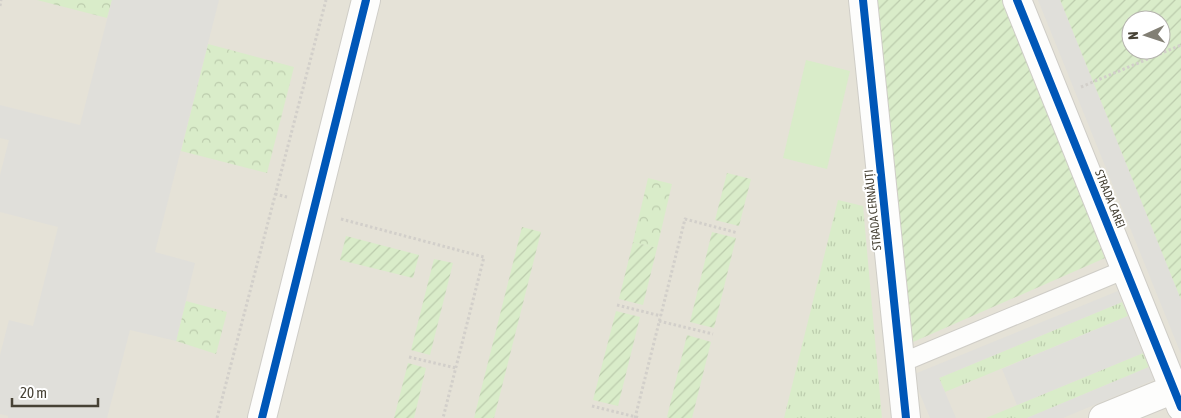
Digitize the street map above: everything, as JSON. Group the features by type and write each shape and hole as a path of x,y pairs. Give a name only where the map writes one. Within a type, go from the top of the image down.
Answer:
{"street":[{"path":"262,418 366,0"},
{"name":"STRADA CERNĂUȚI","path":"863,0 906,418"},
{"name":"STRADA CAREI","path":"1017,0 1177,398 1103,418"}],"lane":[{"path":"901,363 1126,269"}],"path":[{"path":"0,6 1,0"},
{"path":"217,418 326,0"},
{"path":"1057,96 1181,45"},
{"path":"336,218 484,257 443,418"},
{"path":"635,417 685,219 738,233"},
{"path":"617,305 660,316"},
{"path":"659,321 713,334"},
{"path":"409,357 456,368"},
{"path":"592,406 640,418"}],"shaded area":[{"path":"0,0 1181,0 1181,418 0,418"},
{"path":"112,0 219,0 155,252 195,263 176,341 130,330 107,418 8,418 8,416 0,414 0,355 9,320 33,326 58,227 0,212 0,175 9,140 0,138 0,105 80,125"},
{"path":"1038,0 1060,0 1181,300 1181,354"},
{"path":"1118,291 1122,302 939,378 956,418 930,418 912,375"},
{"path":"1128,316 1143,353 1017,405 1002,369"},
{"path":"1149,367 1154,380 1063,418 1027,418"}],"green space":[{"path":"37,0 112,0 107,18"},
{"path":"877,0 1003,0 1105,258 913,342"},
{"path":"1060,0 1181,0 1181,300"},
{"path":"208,44 294,67 267,173 181,151"},
{"path":"806,60 850,71 827,169 783,158"},
{"path":"727,173 751,179 739,226 715,220"},
{"path":"648,178 672,184 657,248 633,242"},
{"path":"838,200 863,206 882,418 784,418"},
{"path":"522,227 541,232 494,418 474,418"},
{"path":"712,232 736,238 714,328 690,322"},
{"path":"346,236 419,255 413,278 340,260"},
{"path":"633,242 657,248 643,305 619,299"},
{"path":"434,259 453,263 430,355 411,350"},
{"path":"186,301 227,312 216,354 176,341"},
{"path":"1122,302 1128,316 945,392 939,378"},
{"path":"616,311 640,317 618,406 593,400"},
{"path":"687,335 711,342 692,418 669,418 667,417"},
{"path":"1143,353 1149,367 1027,418 986,418"},
{"path":"408,363 426,368 414,418 394,418"}],"cycle path":[{"path":"262,418 366,0"},
{"path":"863,0 906,418"},
{"path":"1017,0 1181,407"}]}
